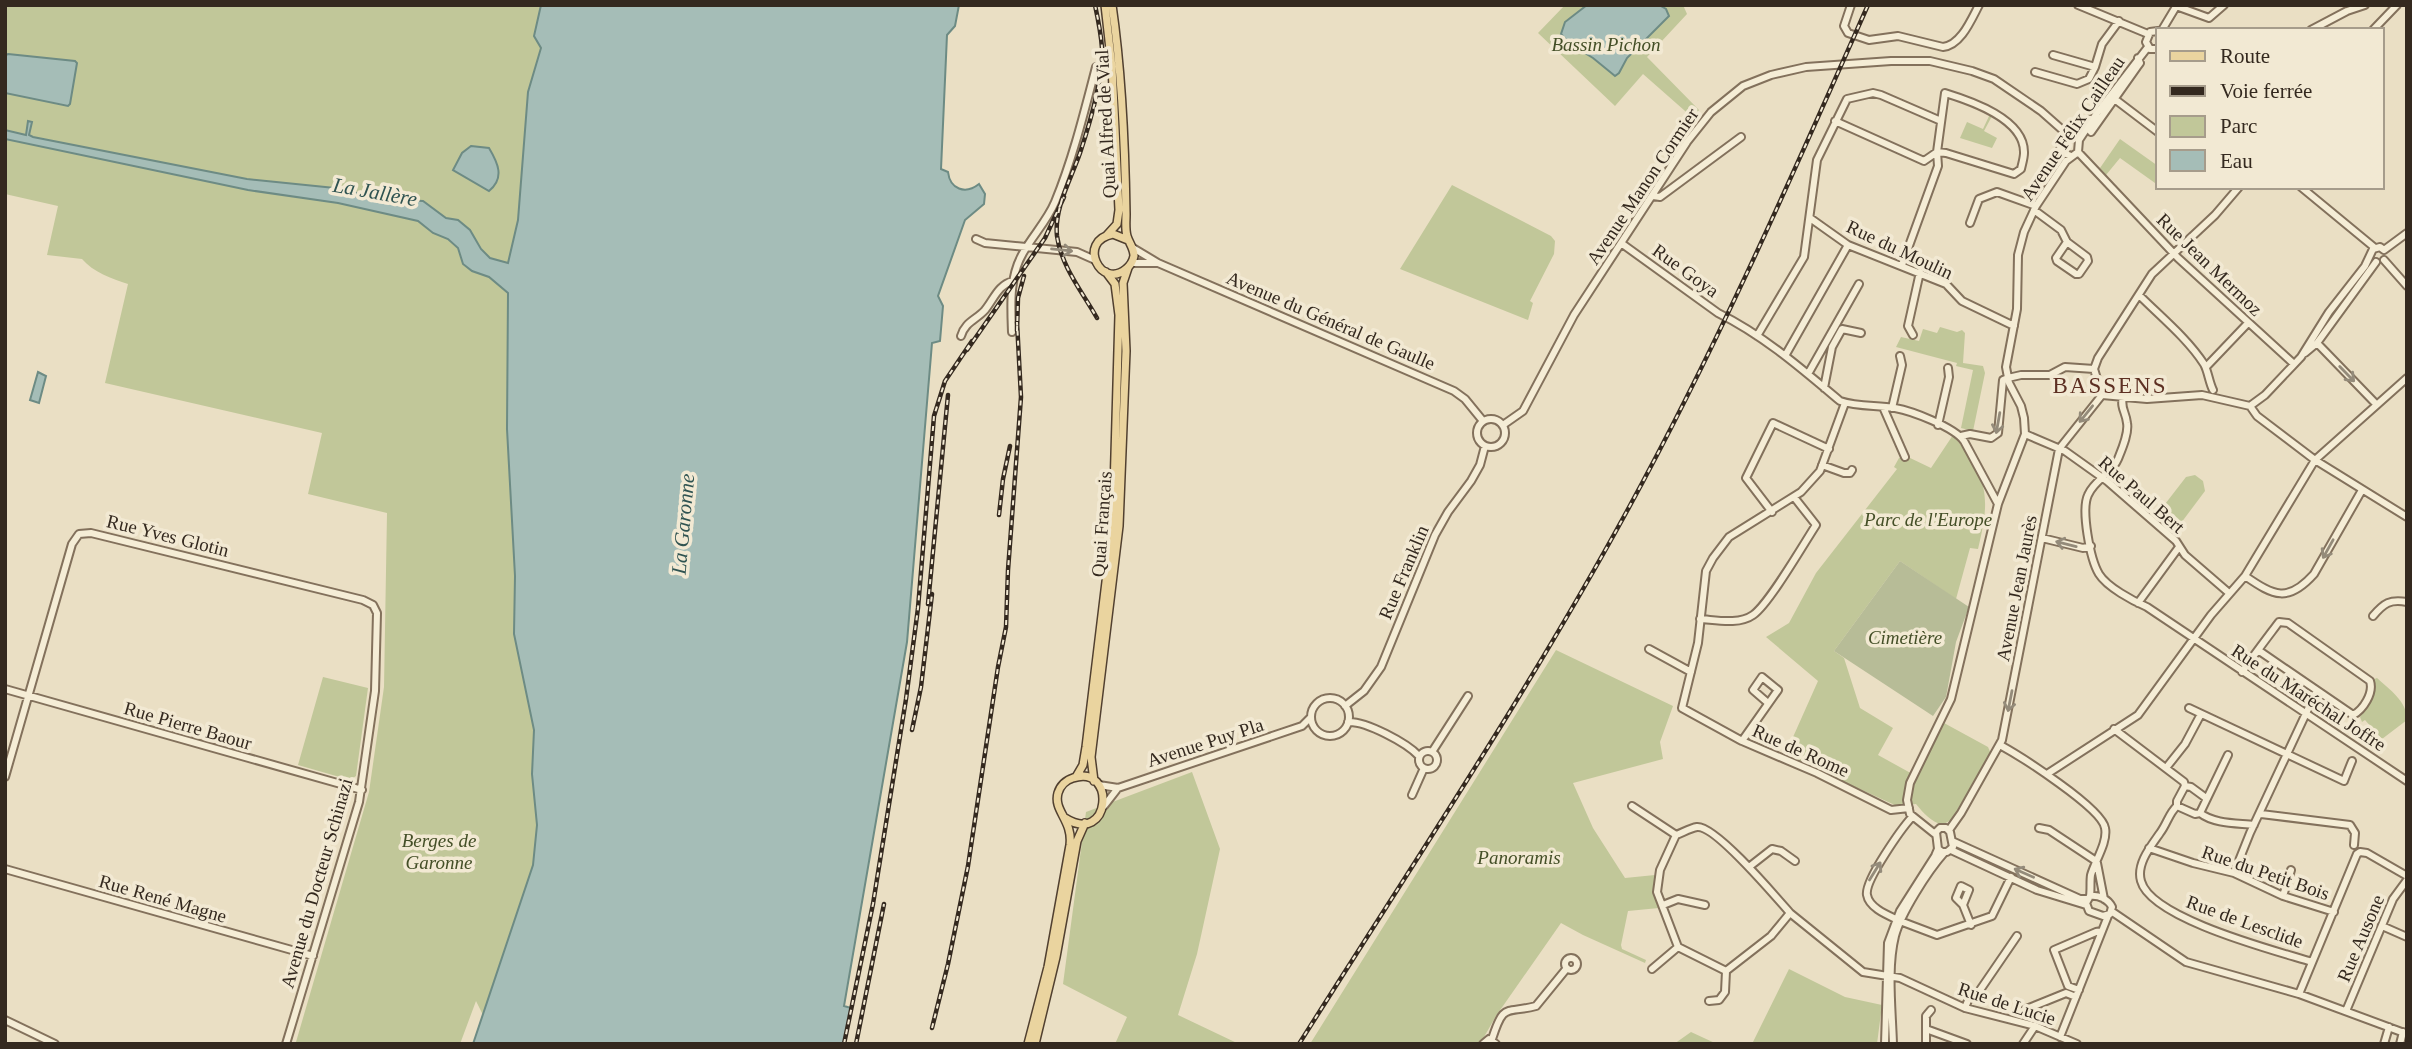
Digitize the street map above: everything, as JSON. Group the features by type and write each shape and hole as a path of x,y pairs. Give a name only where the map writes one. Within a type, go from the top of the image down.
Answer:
{"main road":[{"name":"Quai Alfred de Vial","path":"1105,5 1112,67 1119,210 1116,223 1107,235"},
{"name":"Quai Alfred de Vial","path":"1112,5 1119,76 1128,240"},
{"path":"1119,234 1128,240 1133,248 1130,266 1117,274 1106,272 1095,260 1097,242 1107,235 1119,234"},
{"name":"Quai Français","path":"1097,783 1091,757 1119,526 1126,326 1123,283 1130,266"},
{"name":"Quai Français","path":"1076,777 1083,765 1086,747 1113,524 1119,315 1115,284 1106,272"},
{"path":"1028,1044 1048,967 1070,845 1070,828 1058,807 1058,794 1064,783 1076,777 1097,783 1104,806 1097,818 1084,824 1065,818"},
{"path":"1035,1044 1056,957 1077,841 1084,824"}],"street":[{"path":"1851,5 1844,21 1848,33 1862,39 1898,36 1937,46 1950,46 1956,41 1979,5"},
{"path":"2078,5 2148,34 2156,32"},
{"path":"2162,28 2176,6 2209,18 2224,5"},
{"path":"2315,28 2365,5"},
{"path":"2375,28 2397,5"},
{"path":"2035,72 2077,84 2089,79 2102,44 2119,21"},
{"path":"2148,34 2148,47 2156,49"},
{"name":"Avenue Félix Cailleau","path":"2025,434 2021,406 2008,378 2006,366 2018,295 2018,255 2024,232 2053,178 2071,156 2078,152 2079,140 2089,133 2097,113 2112,98 2148,47"},
{"path":"2053,55 2095,67"},
{"name":"Avenue Manon Cormier","path":"1503,425 1523,411 1562,336 1699,126 1723,101 1743,86 1786,71 1891,61 1930,61 1994,79 2033,106 2064,136"},
{"path":"1012,332 1013,281 1017,266 1056,200 1077,139 1096,67"},
{"path":"1757,336 1804,257 1817,160 1847,99 1873,93 1941,121"},
{"path":"1902,265 1938,166 1937,152 1945,93 1976,103 1999,117 2018,133 2025,152 2021,169 2014,174 1937,152"},
{"path":"2089,133 2112,98 2156,131"},
{"path":"2053,178 2061,152 2058,145 2064,136 2080,130 2097,113"},
{"path":"1835,121 1924,161 1937,152"},
{"path":"2064,136 2074,135 2079,140"},
{"path":"1653,196 1658,198 1741,137"},
{"path":"2061,152 2071,156"},
{"name":"Rue Jean Mermoz","path":"2078,152 2175,255 2294,364"},
{"path":"1668,173 1671,182 1677,184"},
{"path":"2102,395 2094,369 2098,358 2152,274 2175,255 2237,189"},
{"path":"2303,189 2375,248 2384,250 2407,233"},
{"path":"1970,223 1979,199 1997,192 2035,208 2061,230 2067,242 2087,257 2088,261 2079,274 2057,261 2056,258 2067,242"},
{"name":"Rue du Moulin","path":"1810,218 1848,245 1946,284 1962,301 2014,326"},
{"path":"976,239 985,243 1077,252 1095,260"},
{"name":"Rue Goya","path":"1621,243 1718,313 1757,336 1845,402"},
{"path":"1785,356 1848,245"},
{"name":"Avenue du Général de Gaulle","path":"1133,248 1158,262 1443,386 1465,399 1483,421"},
{"path":"2301,356 2317,343 2373,259 2375,248"},
{"path":"2384,250 2384,260"},
{"path":"2373,259 2384,260 2407,286"},
{"path":"2102,395 2147,400 2202,395 2250,405 2265,396 2301,356 2329,312 2373,259"},
{"name":"Avenue du Général de Gaulle","path":"1130,266 1158,262"},
{"path":"1913,335 1908,326 1920,272"},
{"path":"961,336 965,326 983,312 1003,285 1013,281"},
{"path":"1808,374 1859,284"},
{"path":"2139,295 2206,367 2206,377 2213,390"},
{"path":"2206,367 2248,323"},
{"path":"1824,387 1832,347 1842,329 1861,333"},
{"path":"2317,343 2376,404"},
{"path":"1892,408 1902,365 1900,356"},
{"path":"1961,436 1970,434 1991,438 1998,433 2003,380 2021,374 2050,375 2066,367 2094,369"},
{"path":"1938,425 1949,377 1948,368"},
{"path":"2047,774 2138,715 2229,593 2245,576 2315,460 2376,404 2405,382"},
{"path":"2059,449 2102,395"},
{"path":"2042,538 2083,548 2091,546 2084,505 2091,488 2113,469 2126,435 2128,424 2122,409 2123,397"},
{"path":"1649,649 1691,672 1698,643 1706,571 1713,558 1730,537 1794,497 1820,471 1845,402 1905,411 1961,436 1986,481 1992,487 2003,491"},
{"path":"2250,405 2257,416 2315,460 2407,517"},
{"path":"1883,407 1905,457"},
{"path":"1496,419 1503,425 1505,434 1502,442 1494,447 1485,446 1477,436 1477,428 1483,421 1496,419"},
{"path":"1772,512 1746,478 1773,423 1829,449"},
{"path":"1952,841 1949,830 1937,831 1912,817 1907,800 1910,783 1951,699 1998,504 2025,434"},
{"name":"Rue Paul Bert","path":"2025,434 2077,459 2176,541 2185,555 2229,593"},
{"name":"Rue Franklin","path":"1345,706 1364,691 1381,667 1435,535 1471,481 1485,446"},
{"name":"Avenue Jean Jaurès","path":"1949,830 2000,745 2004,733 2059,449"},
{"path":"1822,465 1844,474 1852,470"},
{"path":"1986,481 1988,490 1998,504"},
{"path":"2245,576 2262,587 2283,595 2291,594 2306,584 2362,490"},
{"path":"1700,619 1736,621 1753,615 1768,597 1816,526 1794,497"},
{"name":"Rue Yves Glotin","path":"29,696 73,540 83,532 373,605"},
{"name":"Rue du Maréchal Joffre","path":"2091,546 2100,576 2124,595 2407,781"},
{"path":"2138,603 2179,547"},
{"path":"2374,615 2385,602 2407,602"},
{"name":"Avenue du Docteur Schinazi","path":"286,1044 362,790 375,691 377,613 373,605"},
{"path":"2242,672 2258,650 2279,622 2288,623 2370,681 2371,692 2354,715 2316,692 2258,650"},
{"name":"Rue de Rome","path":"1691,672 1682,708 1742,741 1817,773 1891,810 1909,808"},
{"name":"Rue Pierre Baour","path":"5,689 362,790"},
{"path":"2234,873 2316,692"},
{"path":"5,777 29,696"},
{"path":"1432,752 1468,696"},
{"path":"1302,726 1324,735 1336,735 1342,732 1349,722 1345,706 1336,699 1324,699 1315,706 1311,717 1316,730"},
{"path":"1742,741 1768,704"},
{"path":"2189,708 2344,781 2352,761"},
{"path":"2166,768 2185,744 2201,714"},
{"name":"Avenue Puy Pla","path":"1097,783 1118,788 1302,726 1311,717"},
{"path":"1349,722 1368,726 1419,756"},
{"path":"2114,729 2166,768 2185,786 2191,787 2206,798"},
{"path":"2000,745 2047,774 2103,822 2105,835 2091,876 2087,900 2089,911 2110,913 2186,962 2299,994 2405,1033 2400,1044"},
{"path":"1423,751 1432,752 1436,757 1435,765 1430,769 1424,768 1419,762 1419,756 1423,751"},
{"path":"2200,813 2228,755"},
{"path":"1412,795 1424,768"},
{"path":"2185,786 2176,800 2176,806 2219,821 2255,825"},
{"path":"1104,806 1118,788"},
{"path":"1632,806 1676,835"},
{"name":"Rue de Lesclide","path":"2176,806 2149,848 2140,879 2152,898 2201,926 2312,962"},
{"path":"1909,808 1937,831 1944,851 2054,896 2104,899 2109,902 2110,913 2060,1037"},
{"path":"2261,814 2350,825 2355,833 2354,845"},
{"path":"1912,817 1867,885 1867,896 1874,907 1898,920 1937,935 1971,925 1995,913 2011,877"},
{"path":"1709,1001 1719,1000 1725,992 1726,971 1771,936 1790,913 1749,867 1708,830 1697,827 1676,835 1660,870 1657,892 1678,947 1726,971"},
{"path":"2039,828 2049,830 2096,861 2104,899"},
{"path":"1885,1044 1889,976 1898,920 1952,841"},
{"path":"1952,841 2087,900"},
{"name":"Rue du Petit Bois","path":"2149,848 2234,873 2283,896 2334,912"},
{"path":"1749,867 1772,849 1782,851 1795,861"},
{"path":"2299,994 2360,852 2367,853 2407,878"},
{"name":"Rue René Magne","path":"5,869 313,957"},
{"path":"2283,896 2291,870"},
{"name":"Rue Ausone","path":"2346,1012 2393,899 2407,878"},
{"path":"1969,890 1964,905 1971,925"},
{"path":"1663,905 1678,899 1705,905"},
{"name":"Rue de Lucie","path":"1790,913 1863,972 1900,978 1965,1008 2035,1026 2076,1043"},
{"path":"2382,926 2407,937"},
{"path":"2067,989 2054,950 2102,931"},
{"path":"1965,1008 1969,998 1978,993 2018,940"},
{"path":"1652,970 1678,947"},
{"path":"1483,1044 1485,1040 1494,1041 1501,1016 1513,1008 1536,1006 1567,968"},
{"path":"1889,976 1893,1044"},
{"path":"2024,1010 2067,989 2077,993"},
{"path":"1926,1044 1926,1016 1931,1010"},
{"path":"5,1020 55,1044"},
{"path":"2022,1044 2035,1026"},
{"path":"2384,1044 2389,1027"},
{"path":"1926,1029 1967,1044"}],"green space":[{"name":"Berges de Garonne","path":"5,5 541,5 534,36 541,47 528,92 518,220 508,263 507,429 515,576 514,634 534,730 532,774 537,825 533,865 483,1015 476,1001 460,1044 296,1042 369,792 384,687 387,513 308,494 322,433 105,383 128,284 97,271 82,259 47,255 58,206 5,194"},
{"name":"Bassin Pichon","path":"1565,5 1683,5 1687,14 1647,57 1699,110 1693,118 1643,74 1615,106 1538,33"},
{"path":"1990,114 1992,116 1984,131 1997,138 1992,148 1960,138 1967,122 1983,129"},
{"path":"2120,139 2156,165 2156,182 2120,158 2106,175 2100,168"},
{"path":"1452,185 1551,236 1555,241 1554,254 1530,301 1533,303 1528,320 1400,269"},
{"path":"1940,327 1957,332 1962,330 1965,333 1963,363 1983,366 1985,373 1973,431 1961,428 1973,370 1956,366 1957,363 1896,347 1901,337 1919,341 1923,329 1937,333"},
{"name":"Parc de l'Europe","path":"1953,435 1974,463 1980,476 1985,501 1978,549 1970,548 1956,599 1900,561 1834,651 1844,658 1860,708 1893,728 1878,755 1916,776 1944,723 1988,747 1991,754 1951,820 1942,825 1928,817 1916,804 1897,806 1785,755 1818,681 1766,637 1789,623 1816,573 1897,469 1894,467 1899,458 1908,457 1931,468"},
{"path":"2195,475 2203,481 2205,491 2181,523 2169,524 2163,519 2162,508 2186,477"},
{"name":"Cimetière","path":"1900,561 1969,607 1956,642 1946,697 1933,716 1834,651"},
{"name":"Panoramis","path":"1556,650 1673,706 1660,742 1663,759 1573,783 1593,828 1625,878 1655,875 1659,908 1628,911 1621,945 1622,949 1646,960 1645,963 1561,923 1496,1016 1480,1044 1310,1044"},
{"path":"323,677 368,688 356,776 350,780 298,765"},
{"path":"2377,678 2401,702 2407,720 2382,739 2365,720 2362,722 2360,717 2375,691 2375,683 2372,680"},
{"path":"1192,772 1220,849 1197,954 1178,1015 1239,1044 1115,1044 1127,1017 1063,984 1086,812"},
{"path":"1789,969 1845,997 1882,1005 1877,1044 1752,1044"},
{"path":"1691,1032 1717,1044 1674,1044"}],"water":[{"name":"La Garonne","path":"541,5 959,5 955,26 947,35 941,169 948,172 955,186 964,190 979,184 985,194 984,204 965,220 938,296 943,306 940,341 932,343 907,642 844,1006 851,1008 844,1044 473,1044 533,865 537,825 532,774 534,730 514,634 515,576 507,429 508,293 489,277 472,271 463,264 458,248 418,221 338,203 248,190 5,139 5,130 26,135 28,121 32,122 29,135 33,137 247,179 335,188 384,199 423,201 446,218 458,220 470,230 490,258 508,263 518,220 528,92 541,48 534,36"},
{"name":"Bassin Pichon","path":"1587,5 1659,5 1666,9 1669,16 1627,58 1615,76 1570,44 1561,34 1565,22"},
{"path":"8,54 75,61 77,63 70,104 68,106 5,93 5,56"},
{"path":"471,146 489,148 495,159 498,176 489,191 453,170 462,153"},
{"path":"38,372 46,376 39,403 30,400"}],"railway":[{"path":"1095,5 1102,48 1098,87 1084,141 1061,204 1057,236 1073,279 1097,318"},
{"path":"1299,1044 1509,714 1627,511 1723,324 1868,5"},
{"path":"967,350 1045,238 1064,197"},
{"path":"1017,331 1018,298 1024,276"},
{"path":"932,1028 968,866 1006,627 1021,397 1017,322"},
{"path":"844,1044 873,904 906,699 918,608 934,416 945,381 972,341"},
{"path":"928,604 948,395"},
{"path":"999,515 1010,446"},
{"path":"912,730 921,687 932,594"},
{"path":"856,1044 884,904"}],"district":[{"name":"BASSENS","path":"2110,385"}],"water label":[{"name":"La Jallère","path":"375,192"}]}
